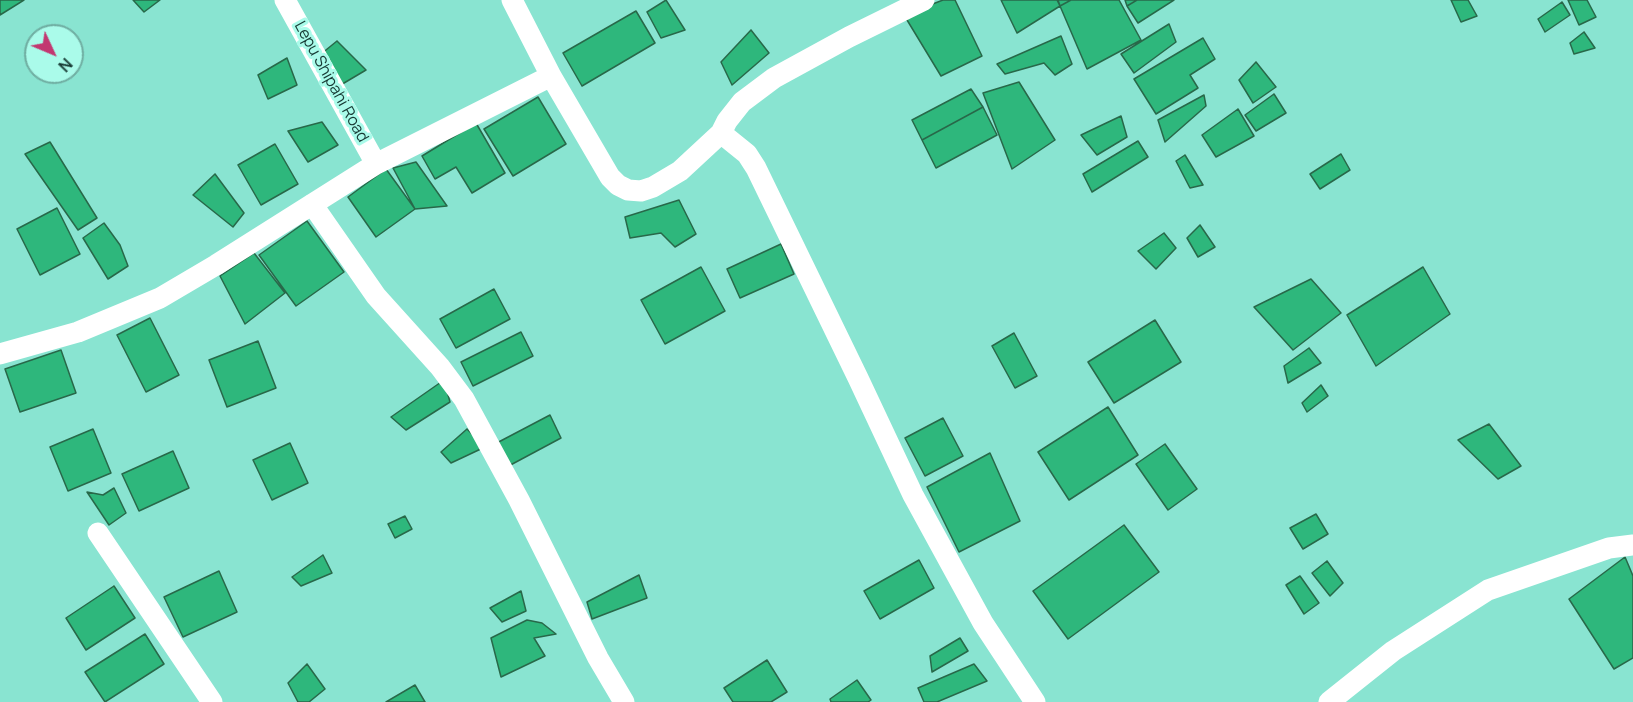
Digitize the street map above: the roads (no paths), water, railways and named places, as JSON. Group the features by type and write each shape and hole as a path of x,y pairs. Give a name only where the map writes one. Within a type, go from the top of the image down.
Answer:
{"street":[{"name":"Lepu Shipahi Road","path":"285,0 376,164"},
{"path":"512,0 551,76 610,177 618,185 628,190 653,187 680,171 721,133 742,102 774,78 924,0"},
{"path":"0,354 78,332 160,298 376,164 551,76"},
{"path":"721,133 747,154 756,168 913,495 983,623 1035,702"},
{"path":"312,204 376,296 440,367 464,399 519,500 598,658 624,702"},
{"path":"98,533 212,702"},
{"path":"1329,702 1393,651 1488,590 1609,548 1633,545"}]}
